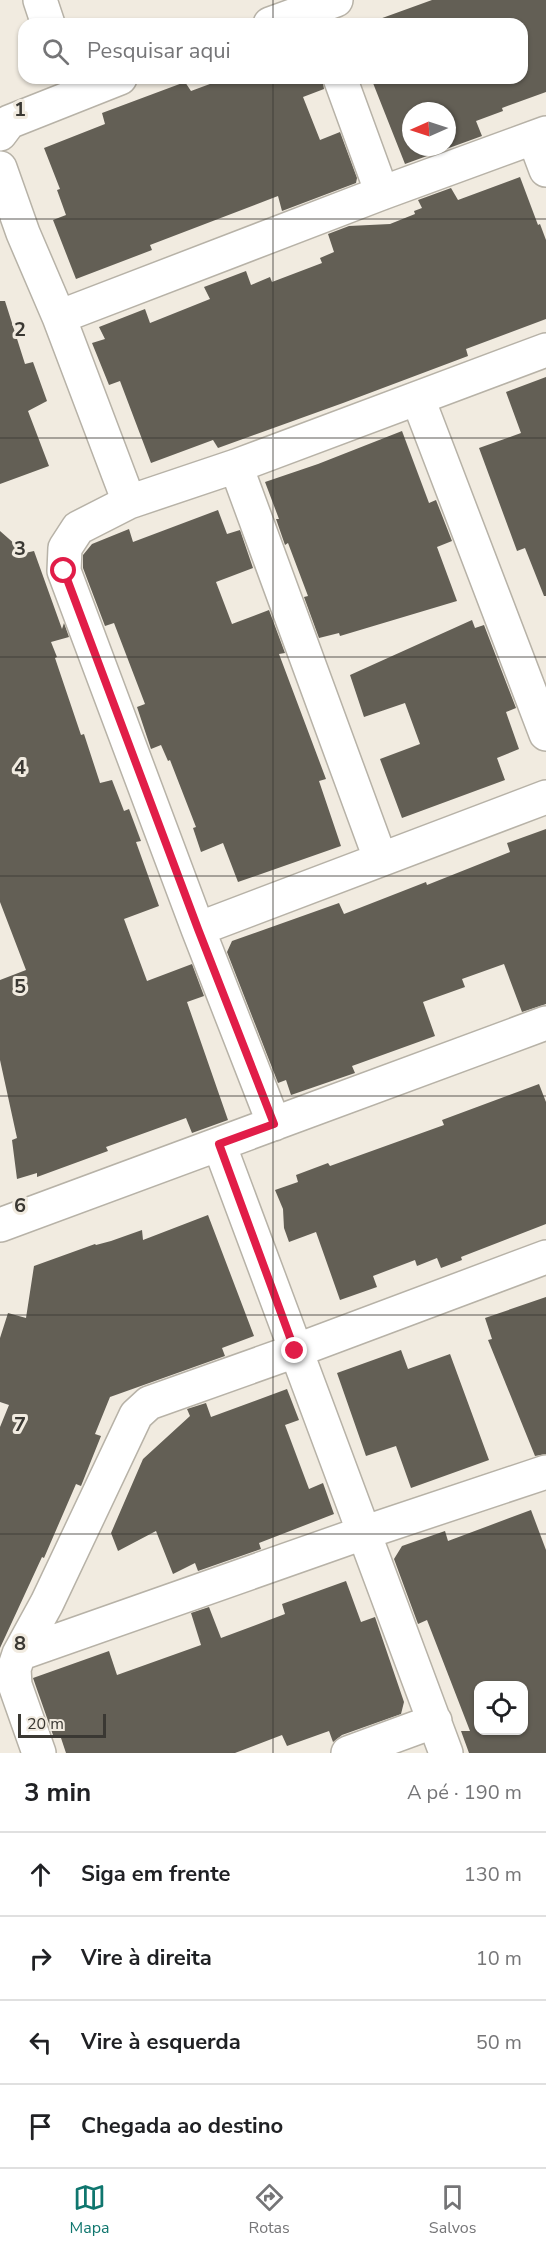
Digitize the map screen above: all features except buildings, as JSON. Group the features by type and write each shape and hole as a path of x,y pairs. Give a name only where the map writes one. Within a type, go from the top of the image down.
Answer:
{"street":[{"path":"40,0 46,18"},
{"path":"295,18 324,11"},
{"path":"342,84 382,193"},
{"path":"0,134 9,122 71,86"},
{"path":"59,317 382,193 540,136 546,170"},
{"path":"0,168 11,237 59,317 129,502"},
{"path":"274,1124 198,929 64,571 65,548 78,528 129,502 236,466 546,350"},
{"path":"418,399 546,734"},
{"path":"236,466 380,858"},
{"path":"198,929 380,858 546,797"},
{"path":"0,1225 546,1023"},
{"path":"219,1144 446,1753"},
{"path":"39,1753 15,1685 14,1669 136,1415 149,1403 546,1257"},
{"path":"20,1654 363,1533 546,1472"},
{"path":"348,1753 435,1721"}],"route":[{"path":"64,571 198,929 274,1124 219,1144 295,1351"}]}
